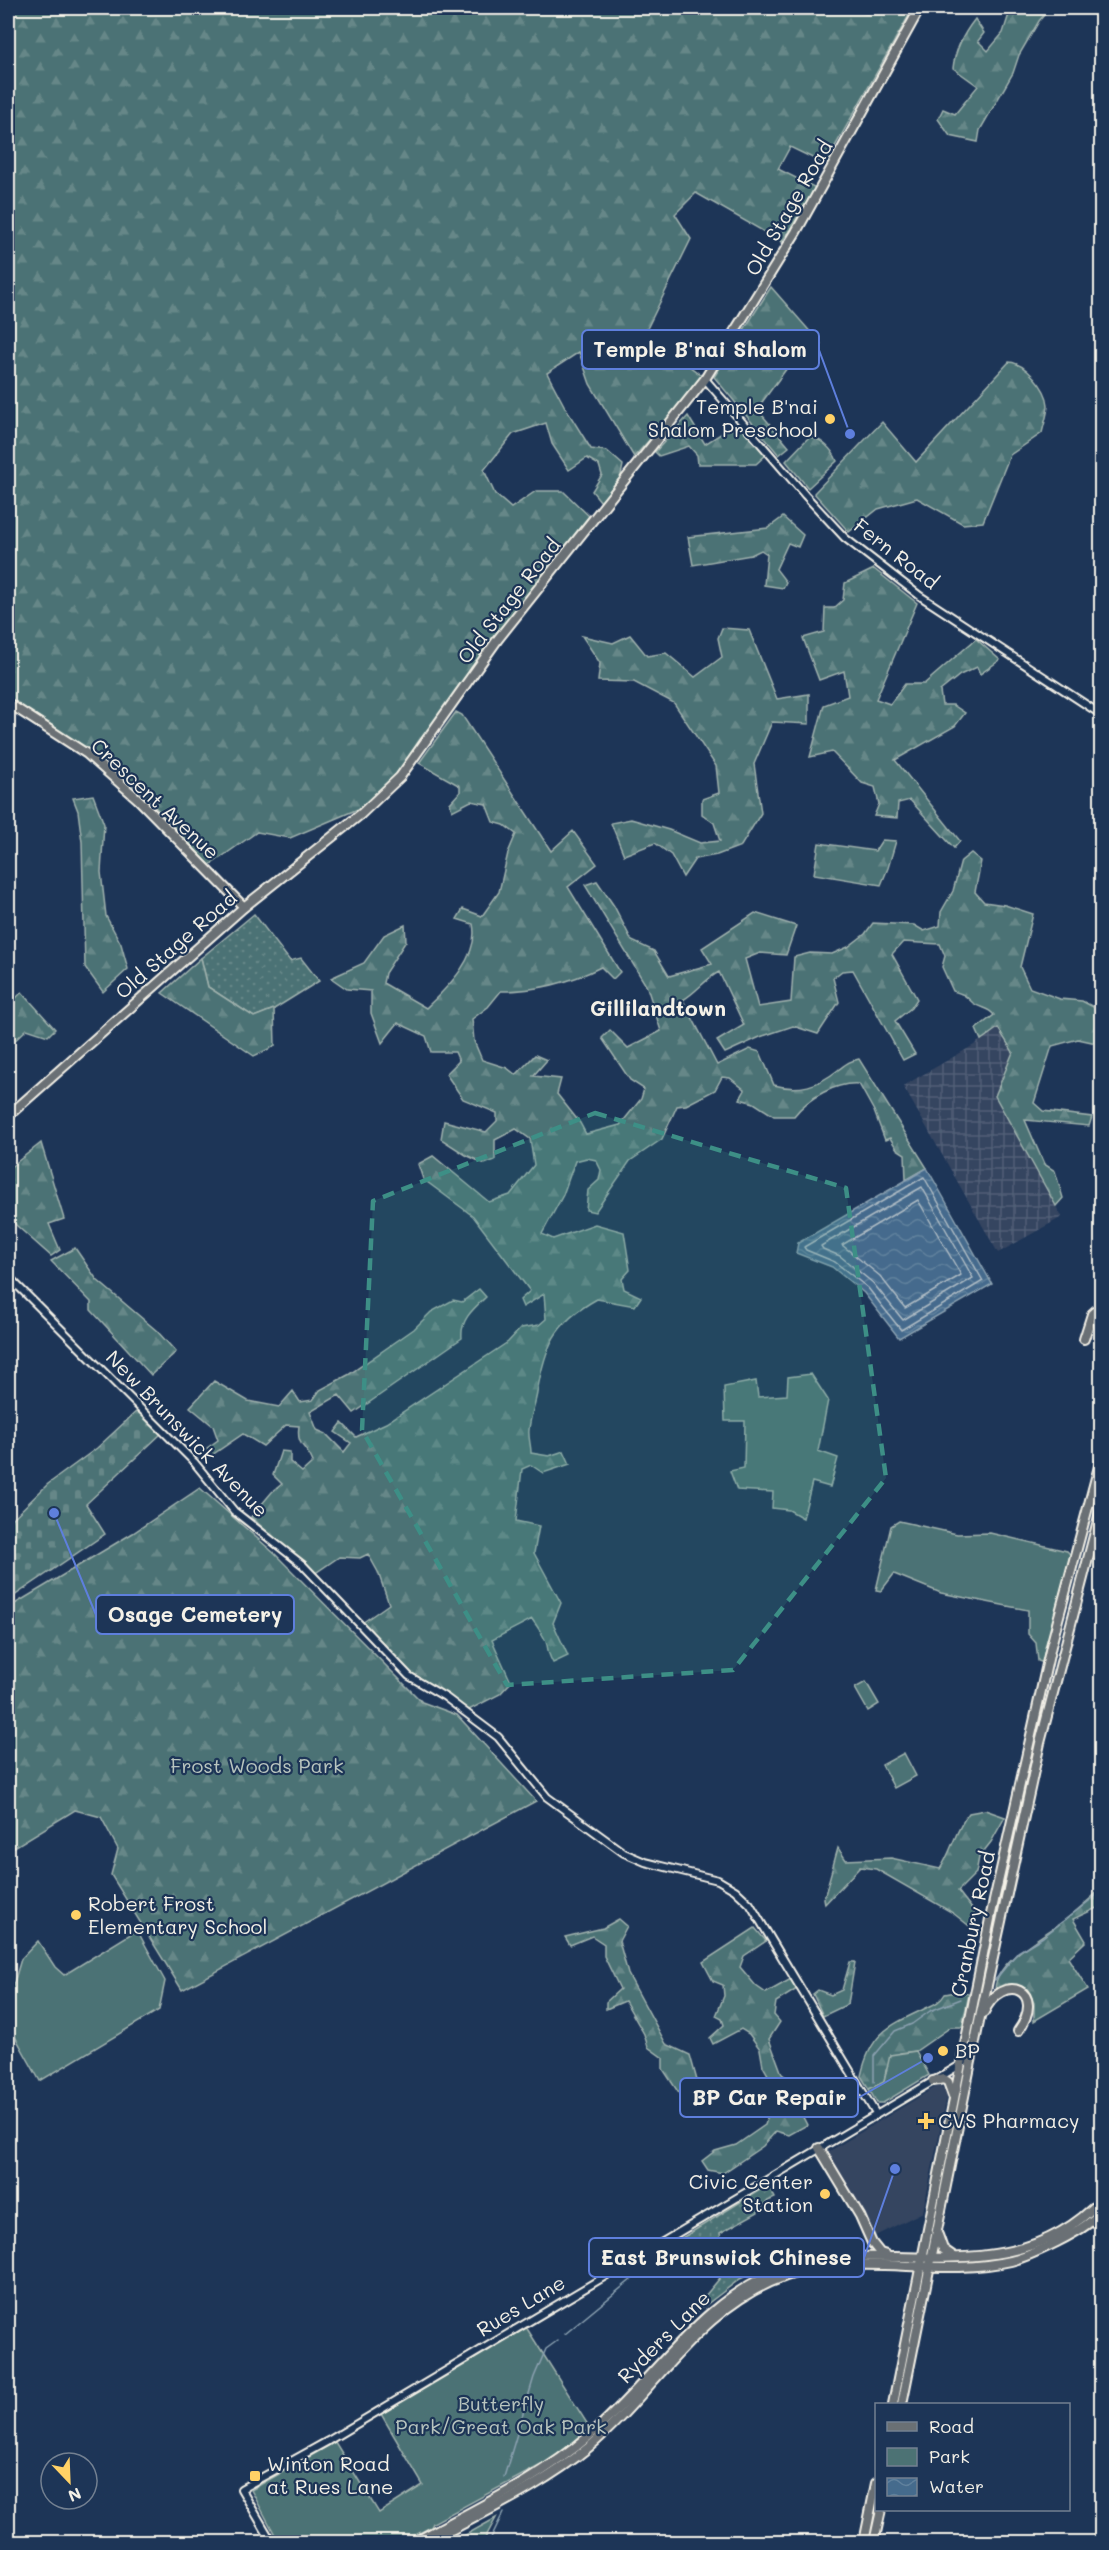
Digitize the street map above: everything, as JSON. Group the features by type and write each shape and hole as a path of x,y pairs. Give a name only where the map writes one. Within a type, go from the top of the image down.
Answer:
{"main road":[{"name":"Old Stage Road","path":"8,1116 244,907 361,814 400,777 498,639 705,379 796,232 920,8"},
{"name":"Crescent Avenue","path":"8,703 87,754 138,798 244,907"},
{"path":"1084,1339 1092,1314 1101,1305"},
{"name":"Cranbury Road","path":"893,2403 991,1914 1048,1657 1101,1455"},
{"name":"Cranbury Road","path":"902,2403 979,2022 1040,1743 1101,1505"},
{"path":"979,2022 994,1997 1005,1990 1013,1989 1024,1995 1029,2007 1026,2020 1018,2031"},
{"path":"933,2081 944,2079 948,2082 954,2098"},
{"path":"819,2148 860,2216 872,2243 880,2253 890,2257"},
{"name":"Ryders Lane","path":"931,2262 1001,2255 1050,2238 1078,2220 1101,2199"},
{"name":"Ryders Lane","path":"429,2542 531,2486 588,2448 704,2326 750,2292 788,2275 824,2267 922,2262 985,2265 1013,2261 1072,2234 1101,2211"},
{"path":"937,2233 945,2251 960,2258"},
{"name":"Ryders Lane","path":"414,2542 532,2476 590,2436 699,2321 744,2288 785,2268 845,2256 890,2257 922,2262"},
{"path":"864,2542 875,2488"},
{"path":"874,2542 881,2511"}],"street":[{"name":"Fern Road","path":"705,379 840,534 920,596 1101,715"},
{"name":"New Brunswick Avenue","path":"8,1276 194,1462 234,1511 303,1565 409,1676 445,1697 498,1737 547,1797 624,1852 645,1862 718,1880 735,1890 750,1904 876,2114"},
{"name":"Rues Lane","path":"272,2542 241,2489 328,2441 972,2058"}],"highlighted area":[{"path":"595,1113 846,1188 886,1478 733,1670 507,1685 362,1430 373,1201"}],"shaded area":[{"path":"998,1027 1013,1052 995,1097 1062,1217 998,1253 903,1086 974,1045"},
{"path":"939,2085 948,2092 923,2212 873,2237 828,2152"}],"green space":[{"path":"8,8 834,8 867,14 872,8 913,8 825,164 790,147 778,169 816,188 782,242 696,193 675,214 691,239 638,347 668,350 702,376 677,409 634,457 590,384 579,352 547,373 591,449 607,451 623,465 620,480 601,502 592,491 602,475 599,465 587,458 569,470 552,444 546,423 513,434 484,470 495,494 511,508 536,491 563,491 589,516 494,637 403,767 387,785 358,809 290,838 257,832 210,865 141,792 79,743 8,700"},
{"path":"1011,8 1050,8 1039,21 1019,55 1013,73 980,130 978,142 950,136 938,119 943,109 955,114 978,86 953,68 961,42 975,19 984,33 978,41 988,51 1003,33"},
{"path":"771,287 821,344 809,362 795,357 757,409 789,447 779,455 714,377"},
{"path":"1009,362 1022,367 1034,378 1044,391 1048,405 1042,433 1010,455 983,522 963,524 917,498 878,509 849,532 814,493 882,422 916,462"},
{"path":"688,416 705,444 738,423 767,454 756,464 698,464 697,455 689,446 659,456 655,452"},
{"path":"809,437 826,445 837,461 808,488 786,461"},
{"path":"783,517 803,535 798,547 788,543 776,569 786,582 783,588 764,585 767,554 761,550 751,555 693,565 688,537 768,528"},
{"path":"874,569 917,603 876,699 890,704 905,684 924,684 976,639 1000,660 980,674 977,667 960,675 940,691 942,705 953,705 965,713 955,726 895,760 960,841 954,848 910,800 898,803 897,818 874,816 879,804 875,787 862,783 832,752 810,757 824,705 848,696 844,671 819,680 803,638 824,632 825,608 834,608 843,600 845,583"},
{"path":"722,628 749,630 777,699 809,694 809,724 772,722 754,764 761,813 741,846 717,855 695,859 683,877 671,855 655,843 624,855 611,823 631,819 669,830 700,843 720,841 714,823 702,814 702,799 719,793 716,766 674,703 634,682 598,681 600,663 582,636 613,643 630,635 647,656 666,653 695,677 722,657 718,638"},
{"path":"456,712 462,715 551,851 573,831 597,864 568,887 620,972 613,979 601,967 577,978 552,985 527,990 501,991 488,1007 472,1019 474,1041 482,1060 507,1068 516,1075 535,1055 547,1060 533,1076 561,1079 557,1094 586,1134 620,1125 641,1099 644,1089 630,1080 602,1038 610,1030 628,1048 661,1031 647,987 585,885 597,881 614,906 632,941 654,951 669,976 712,964 702,948 755,913 796,926 786,955 760,953 745,959 758,1007 791,1002 794,957 810,953 832,954 848,947 865,934 873,923 914,925 924,931 940,926 941,912 953,891 961,861 971,853 981,861 975,892 984,902 1005,905 1033,914 1020,967 1030,988 1060,999 1082,1001 1101,1011 1101,1044 1078,1039 1052,1046 1034,1103 1043,1111 1092,1117 1089,1126 1025,1120 1044,1164 1055,1171 1063,1198 1056,1206 995,1096 1013,1052 998,1028 981,1040 976,1029 994,1015 953,991 942,967 945,956 940,944 903,942 892,954 917,999 911,1008 895,1021 915,1054 903,1060 853,970 842,971 833,978 839,1002 818,1034 793,1026 760,1037 725,1053 717,1041 744,1025 719,972 683,1000 717,1065 750,1049 760,1052 774,1085 800,1088 816,1084 848,1063 859,1059 927,1168 906,1180 905,1154 897,1149 890,1138 885,1140 874,1111 859,1084 832,1088 823,1092 794,1116 774,1116 754,1103 740,1099 745,1090 730,1078 722,1077 715,1090 686,1105 677,1106 662,1139 630,1161 595,1212 586,1210 588,1190 599,1180 601,1170 596,1160 587,1158 575,1161 563,1195 542,1234 553,1239 595,1224 624,1232 630,1270 622,1279 624,1289 641,1297 635,1306 597,1299 582,1308 561,1327 548,1349 530,1420 531,1453 549,1456 564,1451 570,1464 543,1473 531,1465 522,1469 516,1521 539,1526 534,1553 561,1603 553,1623 568,1656 553,1663 545,1638 532,1619 492,1640 511,1682 500,1694 467,1711 413,1676 362,1623 389,1604 378,1572 368,1554 360,1558 339,1557 314,1574 251,1517 272,1492 282,1484 273,1475 281,1451 290,1452 290,1462 302,1472 313,1462 299,1439 299,1426 286,1425 263,1446 243,1434 206,1459 200,1453 218,1440 213,1426 190,1407 214,1381 248,1401 279,1407 293,1391 300,1402 313,1400 320,1390 348,1375 414,1329 431,1312 453,1300 462,1302 479,1289 486,1297 465,1320 462,1338 354,1413 339,1395 310,1412 317,1430 326,1434 344,1452 351,1443 335,1432 342,1423 356,1437 386,1423 508,1342 521,1328 539,1325 546,1319 544,1294 523,1307 520,1300 530,1291 473,1216 423,1179 418,1164 433,1156 489,1202 510,1195 534,1165 530,1139 516,1129 495,1140 495,1160 485,1164 441,1139 444,1121 486,1132 497,1121 497,1113 463,1099 446,1074 459,1061 455,1052 431,1052 426,1036 398,1023 382,1043 371,1013 371,991 347,989 331,978 364,963 384,935 405,925 406,941 385,973 383,983 426,1008 460,971 472,948 473,924 457,919 463,909 482,916 499,892 508,853 516,834 504,825 493,822 486,804 471,801 452,811 450,803 460,792 460,786 419,763"},
{"path":"93,795 104,824 101,872 106,916 121,944 128,969 103,992 85,967 82,842 78,811 73,798"},
{"path":"882,840 896,841 881,885 814,874 819,843 875,851"},
{"path":"254,914 290,961 301,958 319,981 274,1009 254,1017 208,987 201,958"},
{"path":"201,958 208,987 254,1017 274,1009 275,1046 254,1056 162,993"},
{"path":"22,992 55,1029 48,1036 27,1029 8,1047 8,1006"},
{"path":"41,1143 64,1219 49,1224 60,1250 51,1256 8,1218 8,1169"},
{"path":"75,1248 97,1280 157,1331 176,1352 151,1375 91,1310 91,1302 51,1261"},
{"path":"811,1374 828,1400 818,1451 838,1458 830,1487 812,1482 803,1518 789,1510 772,1508 773,1492 737,1490 730,1471 744,1468 745,1421 725,1421 724,1387 756,1381 758,1397 787,1395 788,1377"},
{"path":"138,1410 162,1433 86,1504 105,1534 8,1600 8,1523 48,1484 97,1448"},
{"name":"Frost Woods Park","path":"200,1488 275,1554 422,1702 457,1715 536,1801 182,1990 111,1875 118,1849 101,1817 75,1810 8,1851 8,1608 133,1533"},
{"path":"899,1521 957,1534 990,1533 1067,1551 1072,1561 1044,1663 1038,1661 1036,1643 1028,1634 1028,1610 941,1593 894,1574 881,1591 876,1590 891,1526"},
{"path":"866,1682 879,1704 868,1711 855,1688"},
{"path":"904,1753 916,1776 894,1788 882,1765"},
{"path":"985,1810 1005,1817 991,1842 979,1857 976,1873 958,1891 976,1914 973,1929 953,1913 876,1869 860,1867 825,1904 824,1898 838,1848 846,1860 891,1858 940,1869 960,1826 969,1813"},
{"path":"1101,1889 1101,1906 1073,1919 1086,1941 1068,1958 1088,1989 1034,2021 1034,2003 1027,1989 1005,1984 995,1989 997,1978 1012,1958 1070,1916"},
{"path":"619,1919 627,1926 619,1941 628,1974 666,2044 690,2055 701,2095 682,2098 663,2069 663,2058 648,2047 644,2034 625,2001 606,2009 606,2002 620,1989 604,1956 604,1944 592,1936 570,1945 565,1937 603,1928"},
{"path":"755,1928 766,1941 744,1956 740,1967 756,1986 766,1993 791,1979 797,1989 776,2002 774,2015 780,2022 769,2039 782,2074 793,2082 794,2100 807,2125 789,2135 776,2131 763,2146 723,2173 708,2170 702,2161 715,2151 736,2145 765,2125 775,2095 772,2082 763,2066 760,2049 749,2034 741,2029 713,2044 710,2038 724,2025 722,2019 716,2016 724,1996 723,1985 713,1981 703,1962"},
{"path":"137,1930 165,1981 159,2010 40,2081 8,2024 8,2003 21,1959 38,1941 55,1967 64,1975"},
{"path":"850,1962 855,1962 848,2004 823,2016 813,1994 818,1990 831,1995 842,1990"},
{"path":"956,1992 969,1994 962,2027 951,2027 916,2051 900,2053 886,2070 884,2083 869,2089 861,2076 869,2051 881,2034 935,2004 945,1994"},
{"path":"916,2051 929,2075 883,2103 877,2103 869,2089 884,2082 890,2055"},
{"path":"768,2185 775,2198 768,2201 758,2212 720,2233 723,2253 733,2268 753,2265 771,2257 775,2263 740,2279 698,2311 695,2308 720,2278 713,2265 702,2254 693,2249 687,2253 683,2251 682,2238"},
{"name":"Butterfly Park/Great Oak Park","path":"526,2327 590,2428 554,2458 402,2542 279,2542 251,2490 335,2442 379,2513 423,2485 381,2414"},
{"path":"496,2518 483,2542 453,2542"}],"water":[{"path":"927,1168 992,1284 899,1338 864,1293 832,1267 796,1253 798,1243"}],"waterway":[{"path":"995,1980 1018,1952 1043,1937 1102,1891"},
{"path":"874,2082 874,2056 895,2031 912,2024 930,2011 961,1999"},
{"path":"565,2334 677,2242"},
{"path":"504,2477 534,2377 546,2349 557,2341"},
{"path":"489,2542 503,2513"}],"place":[{"name":"Temple B'nai Shalom Preschool","path":"830,419"},
{"name":"Temple B'nai Shalom","path":"850,434"},
{"name":"Osage Cemetery","path":"54,1513"},
{"name":"Robert Frost Elementary School","path":"76,1915"},
{"name":"BP","path":"943,2051"},
{"name":"BP Car Repair","path":"928,2058"},
{"name":"CVS Pharmacy","path":"926,2121"},
{"name":"East Brunswick Chinese","path":"895,2169"},
{"name":"Civic Center Station","path":"825,2194"},
{"name":"Winton Road at Rues Lane","path":"255,2476"}],"district":[{"name":"Gillilandtown","path":"658,1009"}]}
